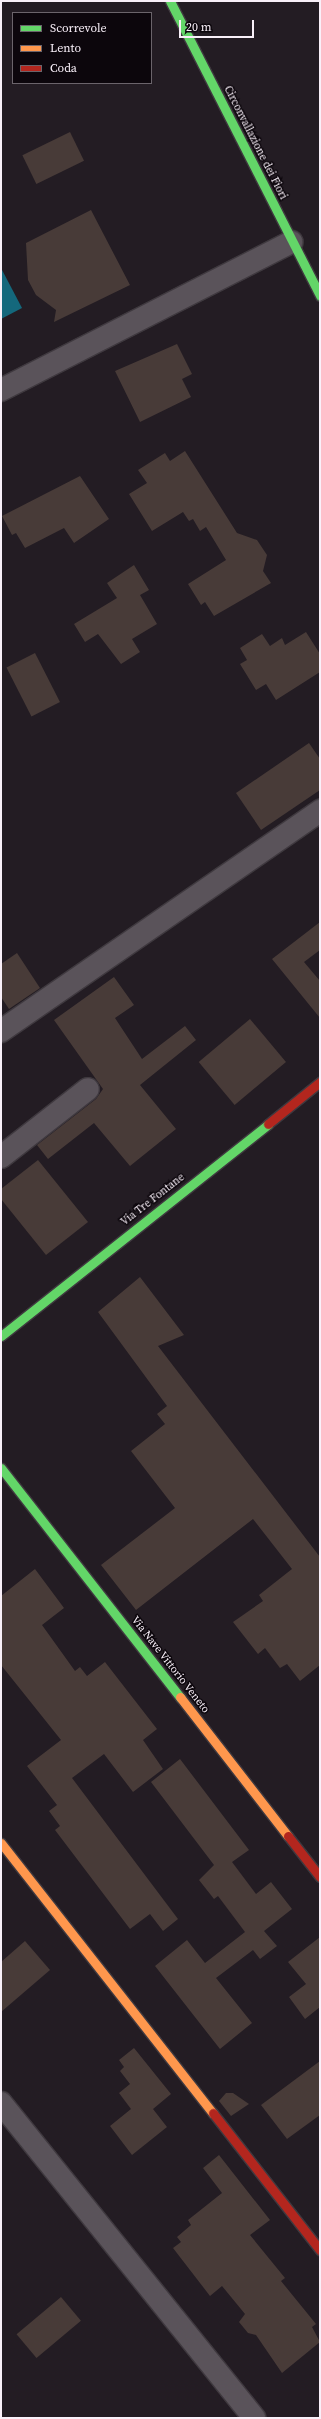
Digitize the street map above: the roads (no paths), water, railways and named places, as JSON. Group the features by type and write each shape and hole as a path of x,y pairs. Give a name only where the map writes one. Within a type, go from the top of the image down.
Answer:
{"street":[{"name":"Circonvallazione dei Fiori","path":"170,1 320,296"},
{"path":"1,390 292,242"},
{"path":"1,1031 320,811"},
{"name":"Via Tre Fontane","path":"1,1336 320,1082"},
{"path":"1,1157 88,1089"},
{"name":"Via Nave Vittorio Veneto","path":"1,1468 320,1877"},
{"path":"1,1843 320,2250"},
{"path":"1,2103 254,2418"}],"water":[{"path":"1,268 22,308 1,319"}]}
